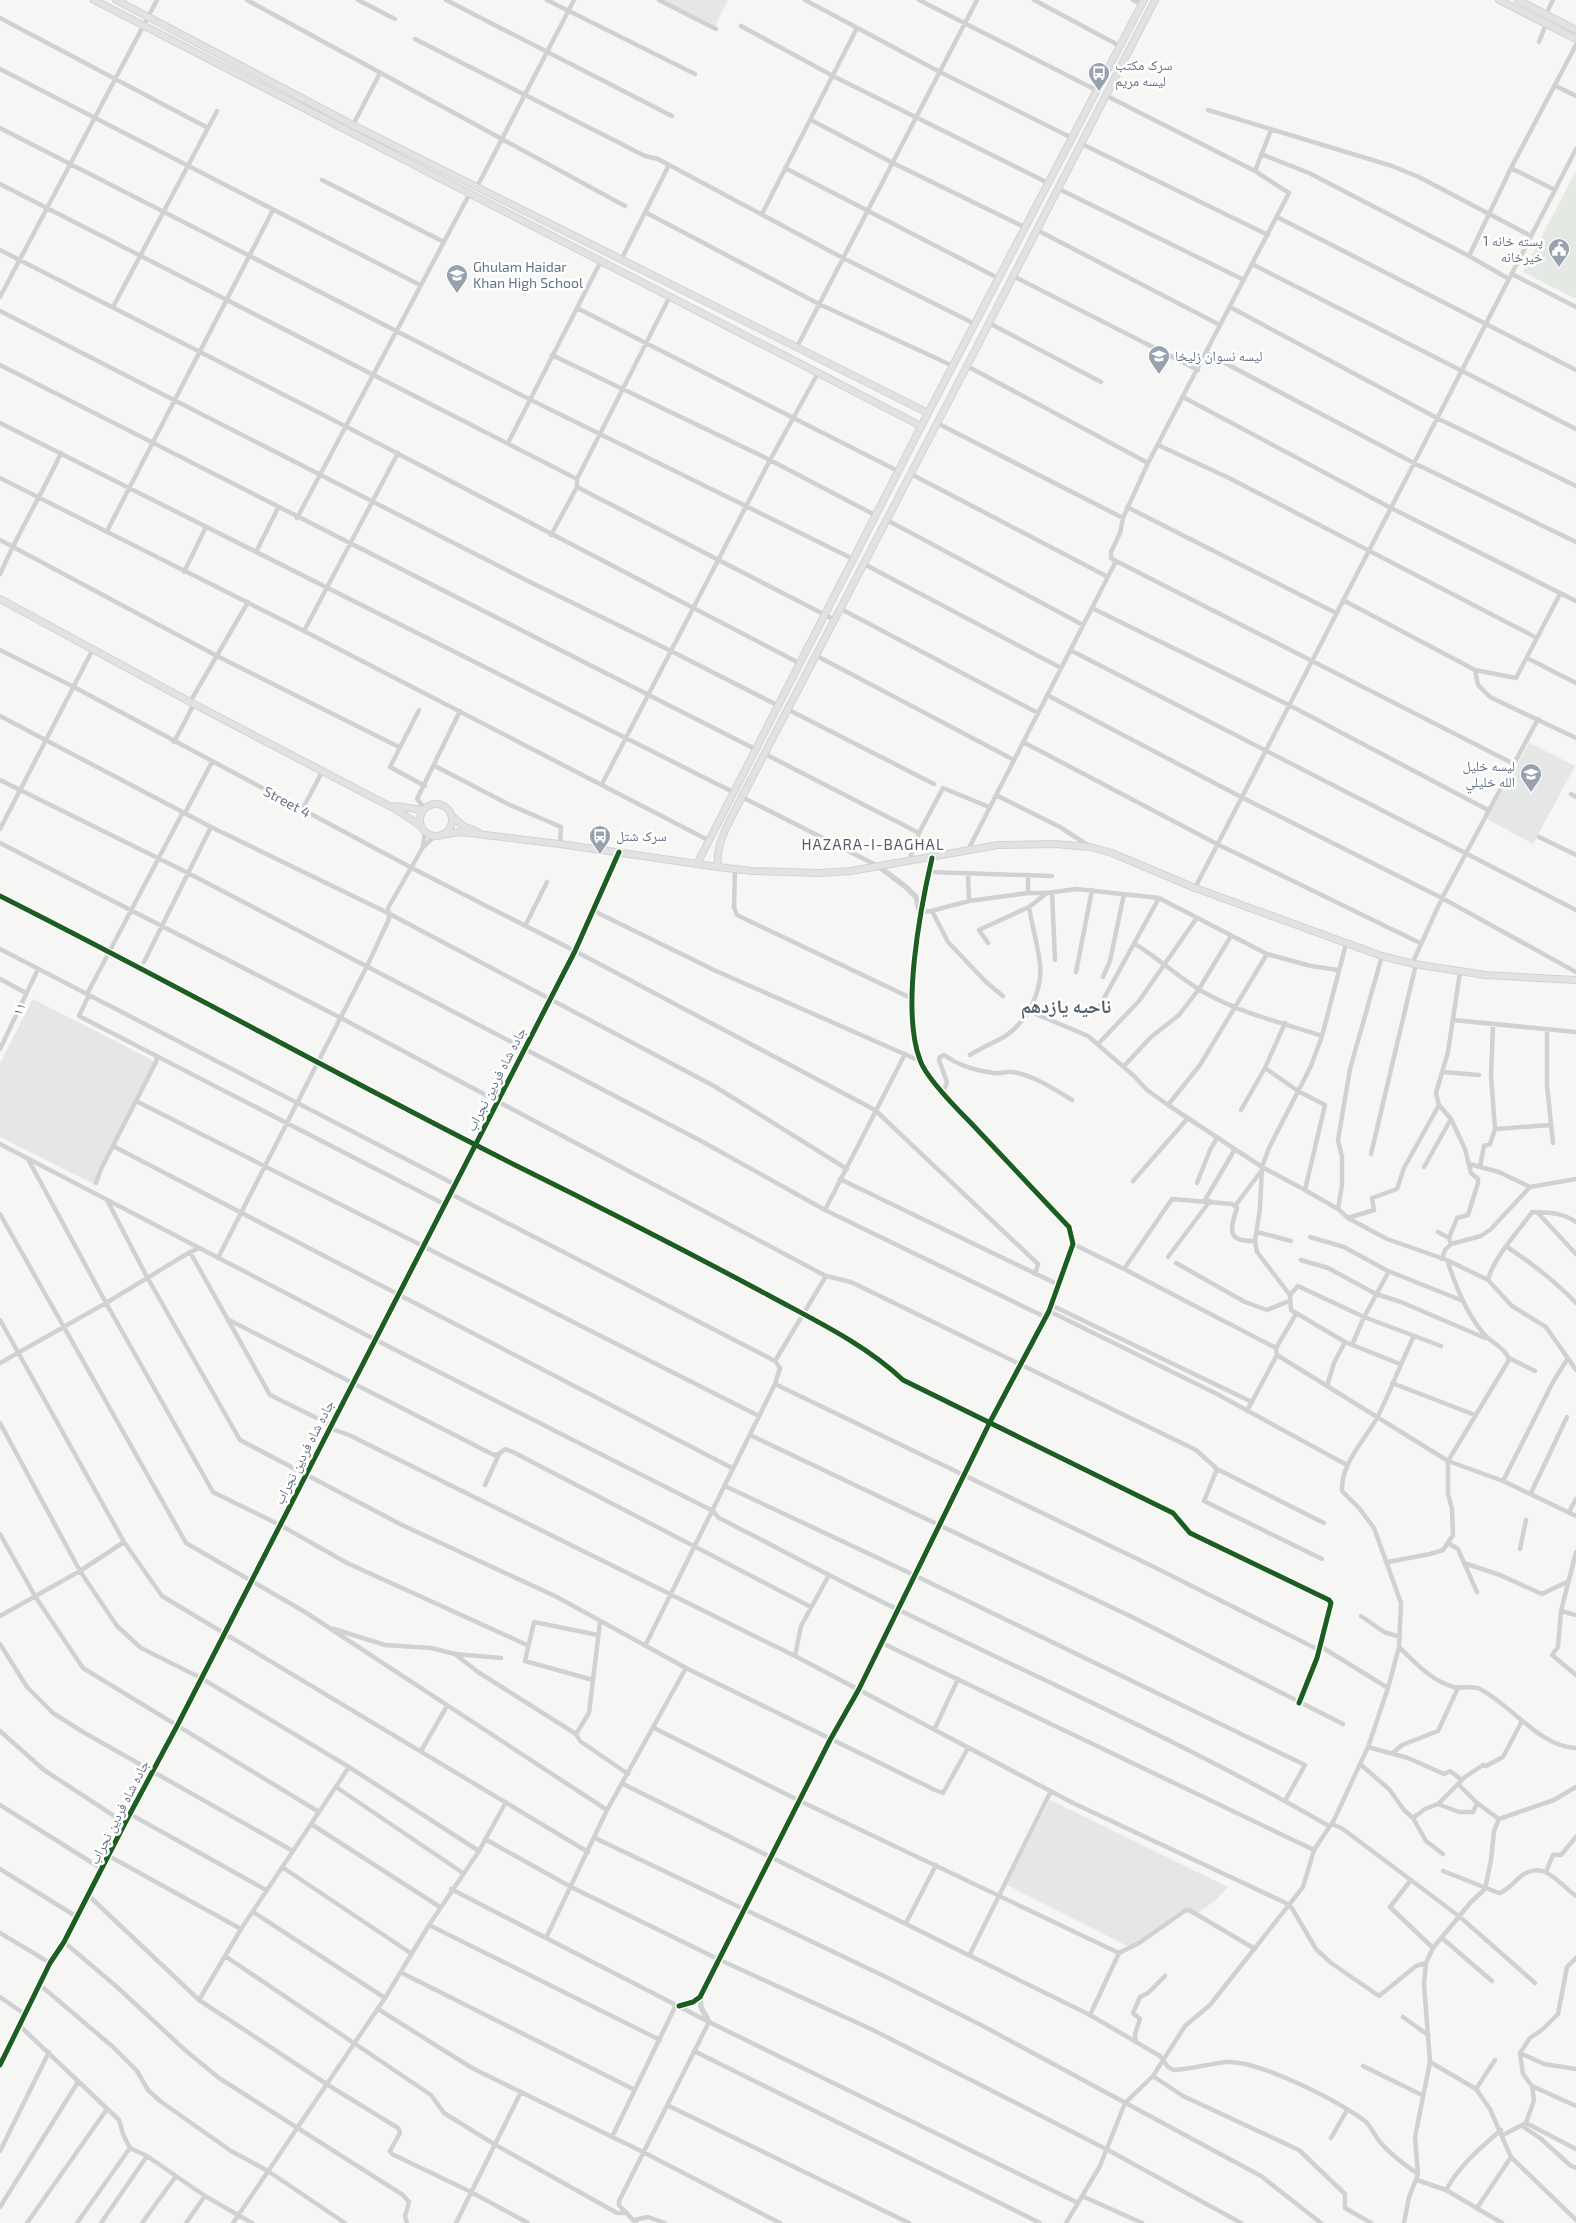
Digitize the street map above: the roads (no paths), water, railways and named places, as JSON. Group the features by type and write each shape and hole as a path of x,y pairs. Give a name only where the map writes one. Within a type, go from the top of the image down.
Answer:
{"main road":[{"path":"94,0 921,426"},
{"path":"116,0 353,125 928,413"},
{"path":"718,867 716,856 719,845 742,798 968,366 1155,0"},
{"path":"1499,0 1576,39"},
{"path":"1518,0 1576,30"},
{"path":"697,864 852,559 1143,2"},
{"path":"1532,17 1536,9"},
{"path":"1555,29 1559,21"},
{"path":"1105,74 1115,80"},
{"path":"1089,104 1100,109"},
{"path":"522,220 526,212"},
{"path":"0,599 192,703 381,802 410,818 423,829 438,836 461,832 619,852 718,867 819,873 932,858 968,850 1024,844 1090,847 1112,853 1195,888 1382,956 1460,972 1515,978 1576,980"},
{"path":"381,802 411,810 424,809 433,804 439,804 445,807 463,826 496,836"},
{"path":"423,829 421,815 424,809"},
{"path":"438,836 450,828 452,816"}],"street":[{"path":"0,297 156,0"},
{"path":"247,0 625,206"},
{"path":"358,0 394,19"},
{"path":"446,0 672,116"},
{"path":"548,0 695,74"},
{"path":"477,187 574,0"},
{"path":"659,0 716,29"},
{"path":"805,0 940,72 1072,138"},
{"path":"919,0 1096,90"},
{"path":"796,347 977,0"},
{"path":"1034,0 1120,46"},
{"path":"1133,0 1143,2"},
{"path":"1546,14 1553,0"},
{"path":"0,18 208,128"},
{"path":"1539,42 1546,24"},
{"path":"741,26 833,76 1048,183"},
{"path":"762,214 812,120 857,28"},
{"path":"414,39 645,156 658,159 843,258 975,324"},
{"path":"1469,256 1511,168 1576,45"},
{"path":"0,69 420,285"},
{"path":"353,125 380,73"},
{"path":"1556,86 1576,96"},
{"path":"1107,96 1255,171 1289,193 1148,463 1127,507 1120,533 1110,555 1116,561 1514,764"},
{"path":"1208,110 1392,166 1419,177 1531,236"},
{"path":"113,307 217,111"},
{"path":"812,120 893,164 1024,227"},
{"path":"0,128 529,399 852,559"},
{"path":"1255,171 1271,130"},
{"path":"1082,144 1268,235"},
{"path":"1195,888 1576,148"},
{"path":"1261,154 1309,173 1469,256 1508,279"},
{"path":"621,260 669,165"},
{"path":"785,168 998,278"},
{"path":"1511,168 1555,190"},
{"path":"322,180 442,241"},
{"path":"0,184 577,479"},
{"path":"1059,189 1244,280"},
{"path":"297,518 371,374 442,241 470,193"},
{"path":"108,531 273,210"},
{"path":"645,212 819,304 953,366"},
{"path":"1277,217 1576,370"},
{"path":"1037,230 1220,325"},
{"path":"0,250 398,453 551,535 694,607 799,663"},
{"path":"508,443 601,261"},
{"path":"1252,264 1576,429"},
{"path":"1512,274 1576,307"},
{"path":"1013,276 1198,370"},
{"path":"551,535 577,487 577,479 599,434 670,296"},
{"path":"1230,307 1437,418 1576,486"},
{"path":"577,308 898,471"},
{"path":"0,311 528,582 671,651 777,706"},
{"path":"989,323 1101,382"},
{"path":"1206,353 1414,463 1576,542"},
{"path":"552,355 770,460 875,515"},
{"path":"0,366 755,749"},
{"path":"968,366 1148,463"},
{"path":"602,784 770,460 818,373"},
{"path":"1183,397 1391,508 1576,601"},
{"path":"0,423 733,792"},
{"path":"937,424 1123,518"},
{"path":"1158,445 1229,478 1368,552 1537,638"},
{"path":"0,574 12,546 40,498 61,453"},
{"path":"304,631 398,453"},
{"path":"911,474 1108,577"},
{"path":"0,478 108,531 184,572 248,602 708,840"},
{"path":"577,487 835,620"},
{"path":"1127,507 1336,613"},
{"path":"256,552 278,508"},
{"path":"887,520 1084,625"},
{"path":"184,572 206,527"},
{"path":"0,540 217,656 399,747"},
{"path":"968,850 1116,561"},
{"path":"864,564 1061,668"},
{"path":"1343,600 1475,670 1516,678 1560,594"},
{"path":"174,742 192,703 248,602"},
{"path":"1092,608 1288,705 1488,810"},
{"path":"841,609 1038,713"},
{"path":"0,829 94,649"},
{"name":"Street 4","path":"0,650 74,687 302,810 875,1110 1038,1264 1035,1274"},
{"path":"1070,650 1467,852 1576,910"},
{"path":"816,656 1014,760"},
{"path":"1527,658 1576,683"},
{"path":"1475,670 1478,685 1483,692 1576,738"},
{"path":"1047,696 1243,798 1442,898 1576,972"},
{"path":"419,710 390,767 425,786"},
{"path":"789,710 934,784"},
{"path":"424,809 417,799 435,766 460,711"},
{"path":"0,716 211,827 388,913 550,998 714,1086 846,1169"},
{"path":"1372,1154 1420,943 1488,810 1538,719"},
{"path":"1023,742 1217,844 1420,943"},
{"path":"765,754 918,833"},
{"path":"212,762 131,910 79,1016 444,1204"},
{"path":"435,766 508,804 561,826 560,844"},
{"path":"302,810 322,772"},
{"path":"0,780 188,872 703,1142 825,1210 1049,1311 1156,1355 1252,1402"},
{"path":"909,861 918,833 943,788 989,807"},
{"path":"996,794 1060,826 1090,847"},
{"path":"742,798 878,866 916,897 919,912"},
{"path":"144,962 211,827"},
{"path":"423,829 423,847"},
{"path":"218,1258 367,966 389,919 388,908 423,847 438,836"},
{"path":"1539,837 1576,855"},
{"path":"0,843 341,1018 684,1198 826,1276 851,1282 1020,1366 1196,1450 1217,1469 1324,1523"},
{"name":"جاده شاه فردین نجراب","path":"0,2065 50,1963 64,1942 124,1823 177,1726 524,1049 594,911 619,852"},
{"path":"612,2137 678,2006 693,2002 700,1997 746,1911 830,1740 882,1643 990,1422 1049,1311 1073,1244 1069,1227 942,1093 920,1061 914,1031 913,999 919,912 932,858"},
{"path":"736,869 734,907 737,915 913,999"},
{"path":"928,872 1052,876"},
{"path":"968,873 969,901"},
{"path":"1028,875 1028,893"},
{"path":"525,926 547,882"},
{"path":"988,944 979,930 1029,907 1050,893 1059,890 1092,890 1159,898 1267,954 1311,966 1338,970"},
{"path":"1076,972 1092,890"},
{"path":"919,912 932,911 969,901 1028,893 1050,893"},
{"path":"1050,893 1054,960"},
{"path":"1103,977 1110,961 1124,894"},
{"path":"0,896 110,951 474,1144 682,1248 803,1314 871,1355 903,1380 1172,1513 1190,1533 1329,1600 1331,1603 1319,1648 1299,1704"},
{"path":"1097,1011 1159,898"},
{"path":"970,1055 1005,1036 1019,1024 1029,1011 1039,984 1040,964 1029,907"},
{"path":"594,911 714,970 920,1061"},
{"path":"932,911 948,942 1002,996"},
{"path":"1098,1044 1139,1001 1196,918"},
{"path":"1124,1066 1151,1037 1179,1015 1199,989 1230,936"},
{"path":"1135,944 1199,989 1235,1008 1322,1036"},
{"path":"1290,1295 1257,1252 1254,1241 1257,1232 1262,1169 1269,1148 1311,1066 1322,1036 1346,944"},
{"path":"0,950 454,1184"},
{"path":"1168,1105 1200,1065 1267,954"},
{"path":"1338,1209 1342,1185 1342,1157 1338,1140 1350,1069 1382,956"},
{"name":"۱۱","path":"0,1049 38,969"},
{"path":"1451,1244 1449,1238 1457,1218 1468,1216 1478,1179 1471,1173 1465,1149 1450,1119 1439,1105 1436,1093 1443,1072 1454,1020 1460,972"},
{"path":"0,979 26,993"},
{"path":"1029,1011 1076,1029 1098,1044 1124,1066 1146,1090 1262,1169 1305,1190 1338,1209 1348,1218 1387,1239 1444,1259 1488,1280 1512,1306 1546,1327 1576,1370"},
{"path":"1454,1020 1576,1032"},
{"path":"1241,1110 1265,1068 1285,1023"},
{"path":"1480,1166 1484,1146 1490,1144 1495,1129 1492,1076 1493,1025"},
{"path":"1547,1029 1547,1085 1553,1143"},
{"path":"0,1032 6,1036"},
{"path":"825,1210 905,1054"},
{"path":"942,1093 947,1082 939,1060 944,1055 957,1063 981,1070 1026,1075 1045,1083 1072,1100"},
{"path":"96,1183 112,1146 156,1062 157,1056"},
{"path":"1265,1068 1325,1105 1305,1190"},
{"path":"1443,1072 1479,1075"},
{"path":"136,1101 759,1416"},
{"path":"1348,1218 1374,1210 1372,1198 1397,1189 1404,1168 1439,1105"},
{"path":"1133,1181 1188,1118"},
{"path":"1424,1167 1450,1119"},
{"path":"1495,1129 1551,1125"},
{"path":"1197,1183 1210,1150 1217,1138"},
{"path":"0,1144 374,1340 713,1511 719,1518 829,1575 1093,1702 1331,1825 1343,1829 1460,1917 1535,1983"},
{"path":"112,1146 732,1468"},
{"path":"1168,1257 1208,1201 1235,1149"},
{"path":"28,1159 106,1303 213,1492 280,1525 347,1563 528,1644"},
{"path":"1469,1164 1515,1178 1530,1187"},
{"path":"1254,1241 1247,1242 1235,1238 1231,1234 1230,1228 1237,1208 1235,1206 1262,1169"},
{"path":"840,1179 1059,1285"},
{"path":"1535,1371 1509,1358 1486,1338 1474,1322 1444,1259 1445,1250 1451,1244 1481,1236 1491,1229 1530,1187 1576,1179"},
{"path":"449,1193 775,1361 780,1368 775,1384 645,1646"},
{"path":"1124,1269 1172,1198 1208,1201 1235,1206"},
{"path":"108,1201 147,1277 240,1440 402,1525 557,1597 686,1668 830,1740 943,1793 968,1748"},
{"path":"1488,1280 1491,1268 1532,1212 1566,1215 1576,1222"},
{"path":"1538,1213 1576,1254"},
{"path":"0,1214 186,1543 328,1628 607,1810"},
{"path":"1257,1232 1291,1241"},
{"path":"1438,1232 1449,1238"},
{"path":"1310,1236 1344,1247 1388,1271 1463,1301"},
{"path":"1073,1244 1276,1348"},
{"path":"1507,1247 1540,1270 1576,1303"},
{"path":"0,1363 64,1328 147,1277 200,1248"},
{"path":"190,1252 270,1395 795,1656 1051,1791 1072,1804 1290,1905 1316,1948 1331,1963 1379,1996 1416,1966 1426,1963"},
{"path":"1301,1260 1328,1268 1376,1294 1401,1302 1486,1338"},
{"path":"1176,1262 1245,1302 1267,1310 1289,1301"},
{"path":"1352,1345 1388,1271"},
{"path":"775,1361 826,1276"},
{"path":"1400,1364 1345,1342 1296,1314 1291,1310 1289,1301 1293,1288 1298,1286 1364,1317 1441,1346"},
{"path":"1049,1311 1247,1411 1347,1465"},
{"path":"1247,1411 1277,1355 1276,1348 1296,1314"},
{"path":"0,1320 124,1542 162,1596 588,1852"},
{"path":"229,1320 494,1455 499,1454"},
{"path":"1066,2223 1108,2150 1125,2103 1153,2076 1185,2026 1210,2004 1303,1887 1314,1850 1331,1825 1368,1747 1388,1688 1399,1647 1401,1603 1388,1562 1374,1528 1359,1508 1342,1491 1342,1484 1347,1465 1377,1417 1414,1336"},
{"path":"1327,1386 1334,1363 1345,1342"},
{"path":"1152,1362 1156,1355"},
{"path":"1277,1355 1448,1461 1531,1493 1576,1516"},
{"path":"1388,1562 1443,1550 1453,1535 1452,1509 1448,1494 1448,1461 1509,1358"},
{"path":"1503,1481 1553,1382 1568,1358"},
{"path":"1392,1383 1475,1415"},
{"path":"775,1384 1319,1648 1388,1688"},
{"path":"1531,1493 1567,1417"},
{"path":"0,1423 80,1571 117,1626 141,1648 201,1678 349,1766 479,1850"},
{"path":"750,1435 1132,1617 1299,1704 1343,1724"},
{"path":"485,1485 499,1454 505,1449 694,1544 811,1607"},
{"path":"1217,1469 1204,1501 1322,1559"},
{"path":"725,1486 914,1575 1305,1765 1285,1801"},
{"path":"1569,1512 1576,1499"},
{"path":"1520,1549 1526,1520"},
{"path":"0,1534 35,1596 83,1668 319,1812"},
{"path":"0,1616 80,1571 124,1542"},
{"path":"1448,1543 1458,1549 1477,1592"},
{"path":"1576,1552 1561,1611 1558,1647 1552,1655 1576,1675"},
{"path":"1464,1563 1500,1575 1542,1594 1569,1581"},
{"path":"795,1656 802,1626 829,1575"},
{"path":"1561,1611 1576,1615"},
{"path":"1362,1616 1384,1632 1400,1636"},
{"path":"593,1680 524,1661 534,1622 598,1635"},
{"path":"576,1734 589,1713 600,1622"},
{"path":"328,1628 385,1645 431,1648 455,1654 501,1658"},
{"path":"882,1643 1314,1850"},
{"path":"0,1644 27,1686 53,1713 152,1772 293,1851"},
{"path":"1399,1647 1434,1678 1458,1688 1479,1688 1522,1721 1562,1747 1576,1748"},
{"path":"455,1654 478,1672 576,1734 580,1741 628,1774"},
{"path":"546,1938 596,1838 607,1810 686,1668"},
{"path":"934,1730 958,1679"},
{"path":"1393,1753 1402,1745 1438,1731 1458,1688"},
{"path":"421,1751 447,1706"},
{"path":"1413,1818 1426,1809 1438,1804 1460,1782 1483,1765 1486,1766 1503,1757 1522,1721"},
{"path":"654,1728 800,1801 1119,1952"},
{"path":"0,1730 44,1770 124,1823"},
{"path":"1368,1747 1393,1753 1444,1774 1450,1771 1477,1803 1499,1819"},
{"path":"1360,1764 1389,1789 1404,1810 1413,1818 1426,1842 1443,1854"},
{"path":"199,2000 266,1890 349,1766"},
{"path":"623,1784 1090,2015 1160,2056 1168,2067 1174,2070 1227,2062 1245,2064 1285,2078 1366,2122 1386,2149 1418,2174"},
{"path":"336,1787 463,1873"},
{"path":"1404,2223 1409,2197 1418,2174 1415,2137 1430,2062 1424,1984 1426,1963 1433,1948 1471,1902 1485,1889 1492,1860 1494,1830 1499,1819 1554,1800 1576,1787"},
{"path":"970,1954 998,1894 1051,1791"},
{"path":"233,2223 297,2127 328,2085 353,2044 402,1972 451,1889 479,1850 506,1802"},
{"path":"1438,1804 1459,1812 1473,1812 1477,1803"},
{"path":"0,1805 102,1869"},
{"path":"130,1814 266,1890"},
{"path":"311,1824 440,1907"},
{"path":"596,1838 917,1993 1125,2103 1261,2176 1321,2223"},
{"path":"485,1839 571,1887 720,1960 872,2030 1108,2150 1241,2223"},
{"path":"1546,1872 1553,1855 1561,1855 1575,1839"},
{"path":"108,1856 241,1929"},
{"path":"906,1923 936,1864"},
{"path":"282,1867 412,1954"},
{"path":"0,1869 77,1917"},
{"path":"1443,1871 1498,1893 1505,1891 1530,1870 1546,1872 1576,1896"},
{"path":"1411,1880 1390,1907 1433,1948"},
{"path":"451,1889 709,2022 1078,2203"},
{"path":"88,1895 199,2000 400,2130 390,2151 392,2154 471,2192 528,2223"},
{"path":"1090,2015 1119,1952 1139,1943 1186,1910 1191,1911 1255,1949"},
{"path":"253,1912 385,1998"},
{"path":"429,1925 660,2040"},
{"path":"0,1933 50,1963"},
{"path":"1442,1938 1492,1981"},
{"path":"64,1942 219,2078 403,2195 409,2202 405,2216 407,2223"},
{"path":"225,1956 431,2095 444,2113 494,2144 617,2213 627,2213"},
{"path":"1576,1958 1567,1966 1558,2014 1544,2029 1530,2038 1520,2053 1523,2074 1532,2086 1576,2106"},
{"path":"402,1972 635,2090"},
{"path":"1136,2042 1135,2034 1140,2019 1133,2013 1140,1997 1148,1993 1165,1976"},
{"path":"40,1985 112,2047 137,2071 148,2090 160,2100 231,2151 268,2171 345,2223"},
{"path":"0,1997 26,2015"},
{"path":"700,1997 701,2007 709,2022"},
{"path":"378,2009 472,2068 643,2152 780,2223"},
{"path":"1403,2017 1428,2035"},
{"path":"664,2223 648,2217 635,2221 619,2206 619,2201 709,2022"},
{"path":"20,2026 119,2120 130,2148 147,2156 205,2196 252,2223"},
{"path":"694,2051 1040,2223"},
{"path":"0,2152 1,2145 49,2052"},
{"path":"1520,2053 1544,2064 1576,2069"},
{"path":"1476,2089 1494,2060"},
{"path":"1430,2062 1476,2089 1490,2109 1511,2157 1576,2220"},
{"path":"1363,2066 1422,2095"},
{"path":"1153,2076 1183,2096 1299,2150 1346,2194 1345,2208 1371,2223"},
{"path":"0,2207 78,2082"},
{"path":"1446,2190 1451,2180 1468,2160 1502,2133 1524,2124 1534,2100 1532,2086"},
{"path":"456,2223 521,2092"},
{"path":"667,2105 909,2223"},
{"path":"27,2223 107,2109"},
{"path":"1331,2138 1347,2110"},
{"path":"1524,2124 1576,2149"},
{"path":"1524,2124 1571,2166 1576,2168"},
{"path":"77,2223 130,2148"},
{"path":"101,2223 147,2156"},
{"path":"1477,2208 1511,2157"},
{"path":"142,2223 176,2176"},
{"path":"1416,2180 1446,2190 1502,2223"},
{"path":"186,2223 205,2196"},
{"path":"1082,2196 1142,2223"},
{"path":"1571,2215 1576,2210"}],"place":[{"name":"سرک مکتب لیسه مریم","path":"1099,92"},
{"name":"1 پسته خانه خیرخانه","path":"1559,268"},
{"name":"Ghulam Haidar Khan High School","path":"457,294"},
{"name":"لیسه نسوان زلیخا","path":"1159,375"},
{"name":"ليسه خليل الله خليلي","path":"1531,793"},
{"name":"سرک شتل","path":"600,855"}],"district":[{"name":"HAZARA-I-BAGHAL","path":"873,845"},
{"name":"ناحیه یازدهم","path":"1066,1006"}]}
